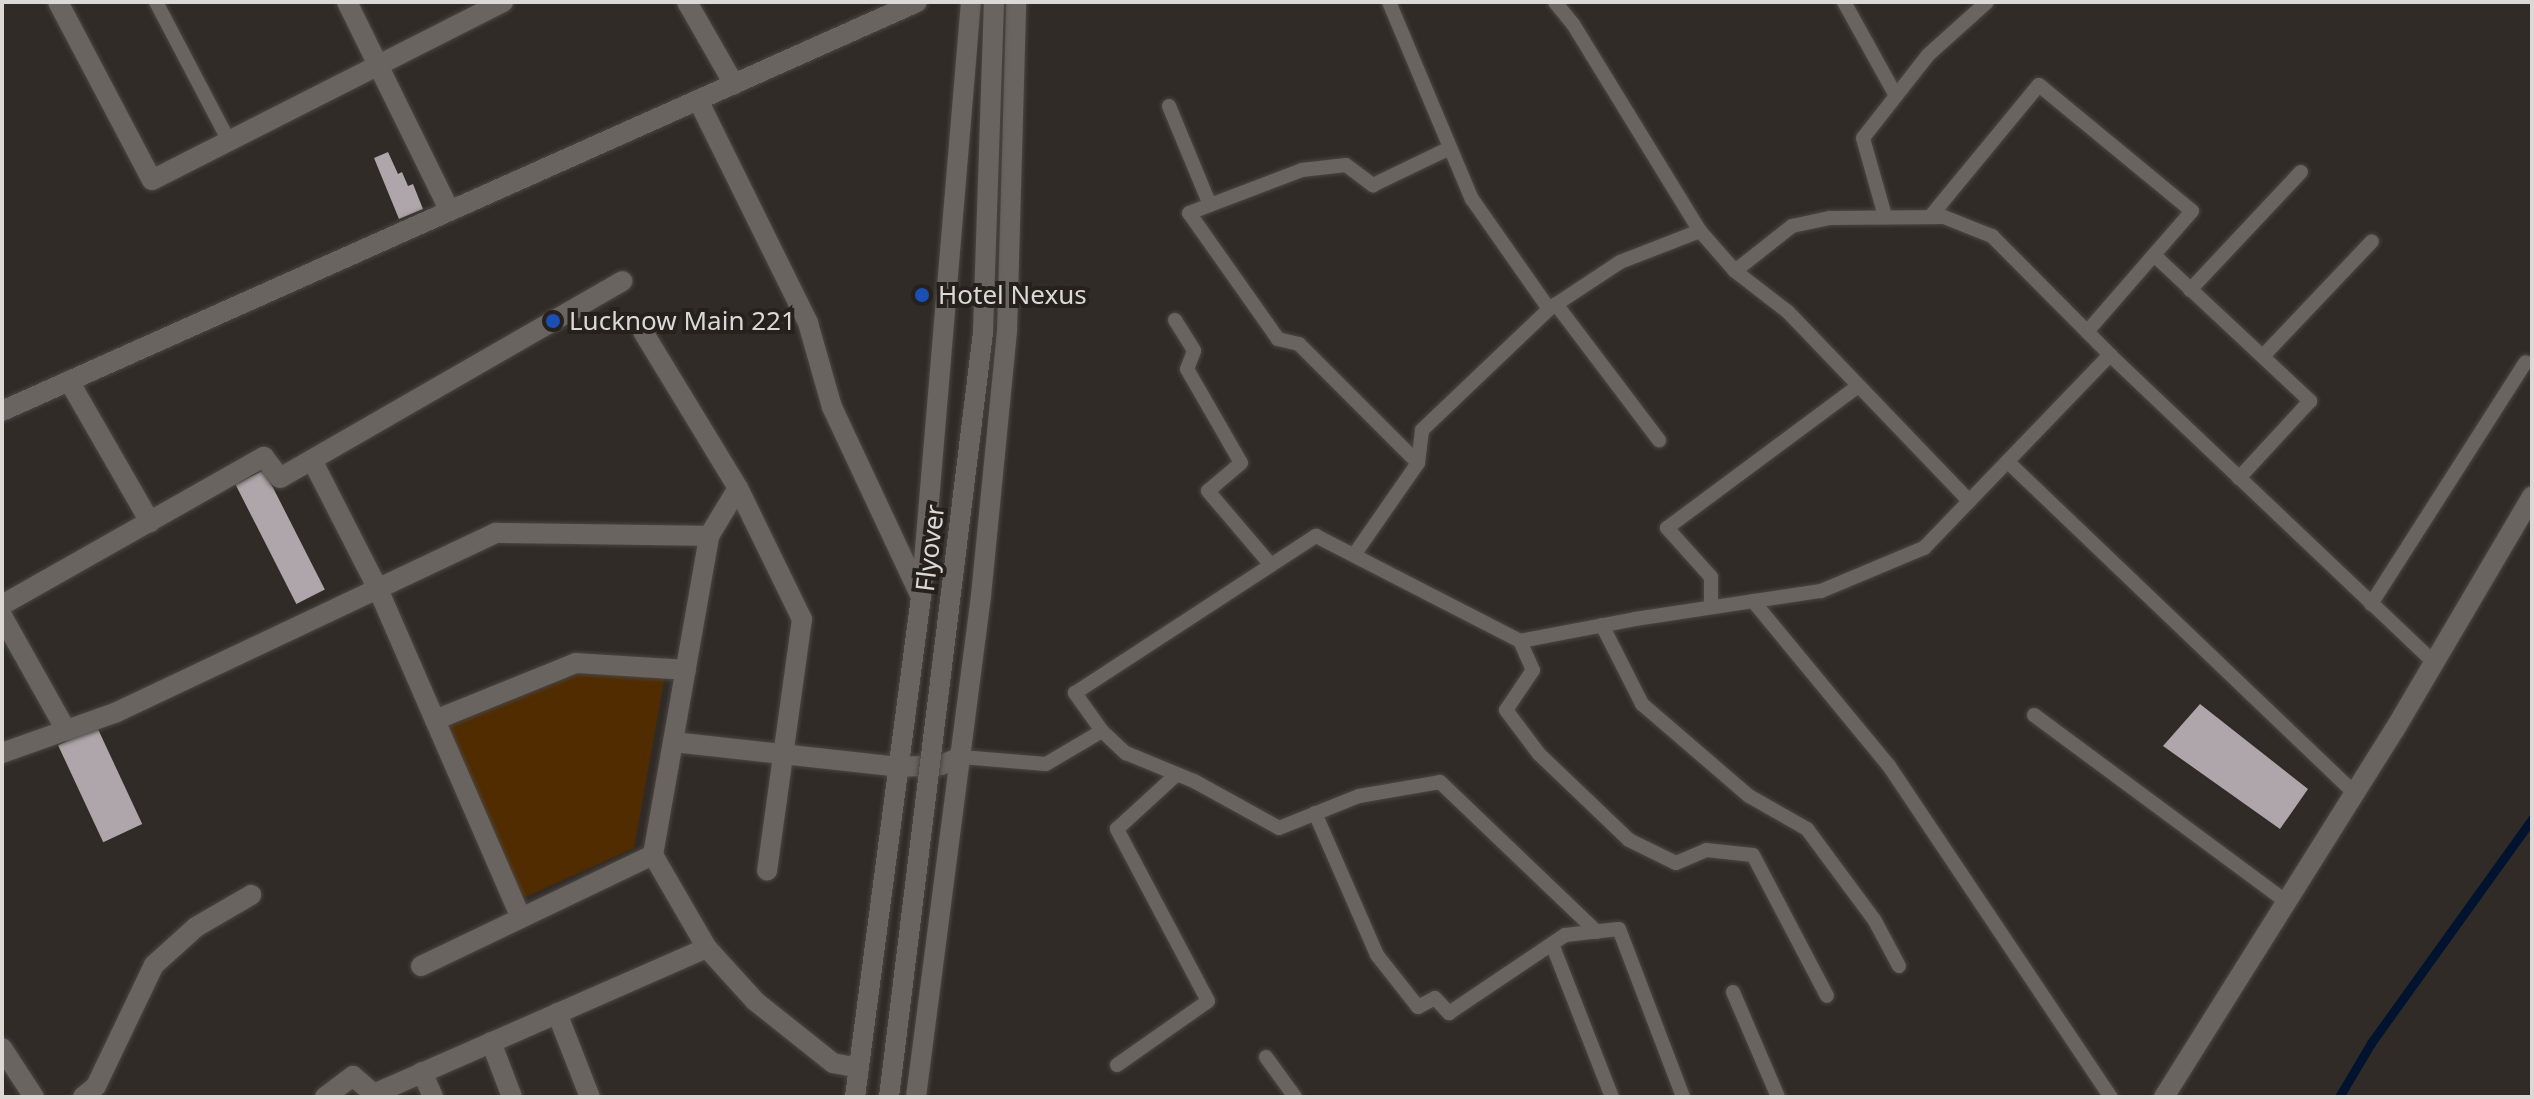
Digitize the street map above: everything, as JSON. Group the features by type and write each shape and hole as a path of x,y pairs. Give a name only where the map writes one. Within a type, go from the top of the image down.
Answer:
{"street":[{"path":"58,2 152,180 378,65 475,8 503,2"},
{"path":"347,2 450,211"},
{"path":"687,2 734,84"},
{"path":"2,411 917,2"},
{"path":"855,1097 921,597 971,2"},
{"name":"Flyover","path":"889,1097 983,332 994,2"},
{"path":"916,1097 961,757 1007,331 1016,2"},
{"path":"698,100 808,323 832,407 921,597"},
{"path":"2,605 264,457 280,478 622,281"},
{"path":"643,332 738,488 802,619 767,871"},
{"path":"69,381 150,522"},
{"path":"312,460 378,589 520,916"},
{"path":"738,488 709,536 653,855 707,948 755,1001 833,1063 859,1068"},
{"path":"2164,1097 2434,663 2532,496"},
{"path":"2,753 117,712 496,533 709,536"},
{"path":"2,616 66,730"},
{"path":"435,720 576,663 686,670"},
{"path":"673,742 899,767 941,765 961,757"},
{"path":"421,966 653,855"},
{"path":"83,1097 96,1086 154,965 196,927 251,895"},
{"path":"325,1097 353,1076 374,1094 707,948"},
{"path":"557,1013 590,1097"},
{"path":"491,1042 512,1097"},
{"path":"2,1048 34,1097"},
{"path":"422,1072 433,1097"}],"lane":[{"path":"156,2 229,141"},
{"path":"1389,2 1472,199 1659,440"},
{"path":"1555,2 1573,24 1700,231 1735,271 1788,312 1969,501"},
{"path":"1844,2 1896,96"},
{"path":"1885,216 1863,138 1928,55 1987,2"},
{"path":"1930,217 2039,85 2192,211 2087,332"},
{"path":"1169,106 1210,205"},
{"path":"1418,463 1299,344 1278,339 1189,213 1302,170 1346,165 1373,185 1450,148"},
{"path":"2190,290 2301,172"},
{"path":"1735,271 1792,226 1830,218 1944,217 1992,236 2110,355 2434,663"},
{"path":"1354,555 1418,463 1422,430 1553,307 1620,262 1700,231"},
{"path":"2263,356 2372,241"},
{"path":"2154,255 2310,401 2239,478"},
{"path":"1175,320 1194,351 1187,369 1241,463 1208,491 1271,565"},
{"path":"1597,932 1440,782 1359,796 1279,828 1177,774 1126,753 1102,731 1075,693 1316,536 1520,641 1821,591 1924,548 2110,355"},
{"path":"2371,604 2526,362"},
{"path":"1711,607 1711,577 1667,528 1858,386"},
{"path":"2008,462 2354,793"},
{"path":"1753,601 1889,766 2111,1097"},
{"path":"1602,625 1642,704 1749,796 1807,829 1875,921 1899,966"},
{"path":"1520,641 1533,670 1506,710 1539,754 1629,840 1676,863 1706,850 1753,855 1827,996"},
{"path":"2034,715 2287,902"},
{"path":"961,757 1046,764 1102,731"},
{"path":"1117,1065 1208,1001 1117,829 1177,774"},
{"path":"1315,813 1377,955 1418,1007 1435,998 1449,1013 1565,935 1619,929 1683,1097"},
{"path":"1552,944 1612,1097"},
{"path":"1733,992 1778,1097"},
{"path":"1266,1057 1295,1097"}],"shaded area":[{"path":"580,673 665,675 634,848 521,899 449,726"}],"building":[{"path":"388,152 398,174 402,172 408,186 413,184 423,209 399,219 374,158"},
{"path":"264,470 325,589 296,604 235,485"},
{"path":"2200,704 2308,789 2280,829 2163,746"},
{"path":"97,727 142,824 103,842 58,745"}],"waterway":[{"path":"2339,1097 2371,1043 2532,819"}],"place":[{"name":"Hotel Nexus","path":"922,295"},
{"name":"Lucknow Main 221","path":"553,321"}]}
